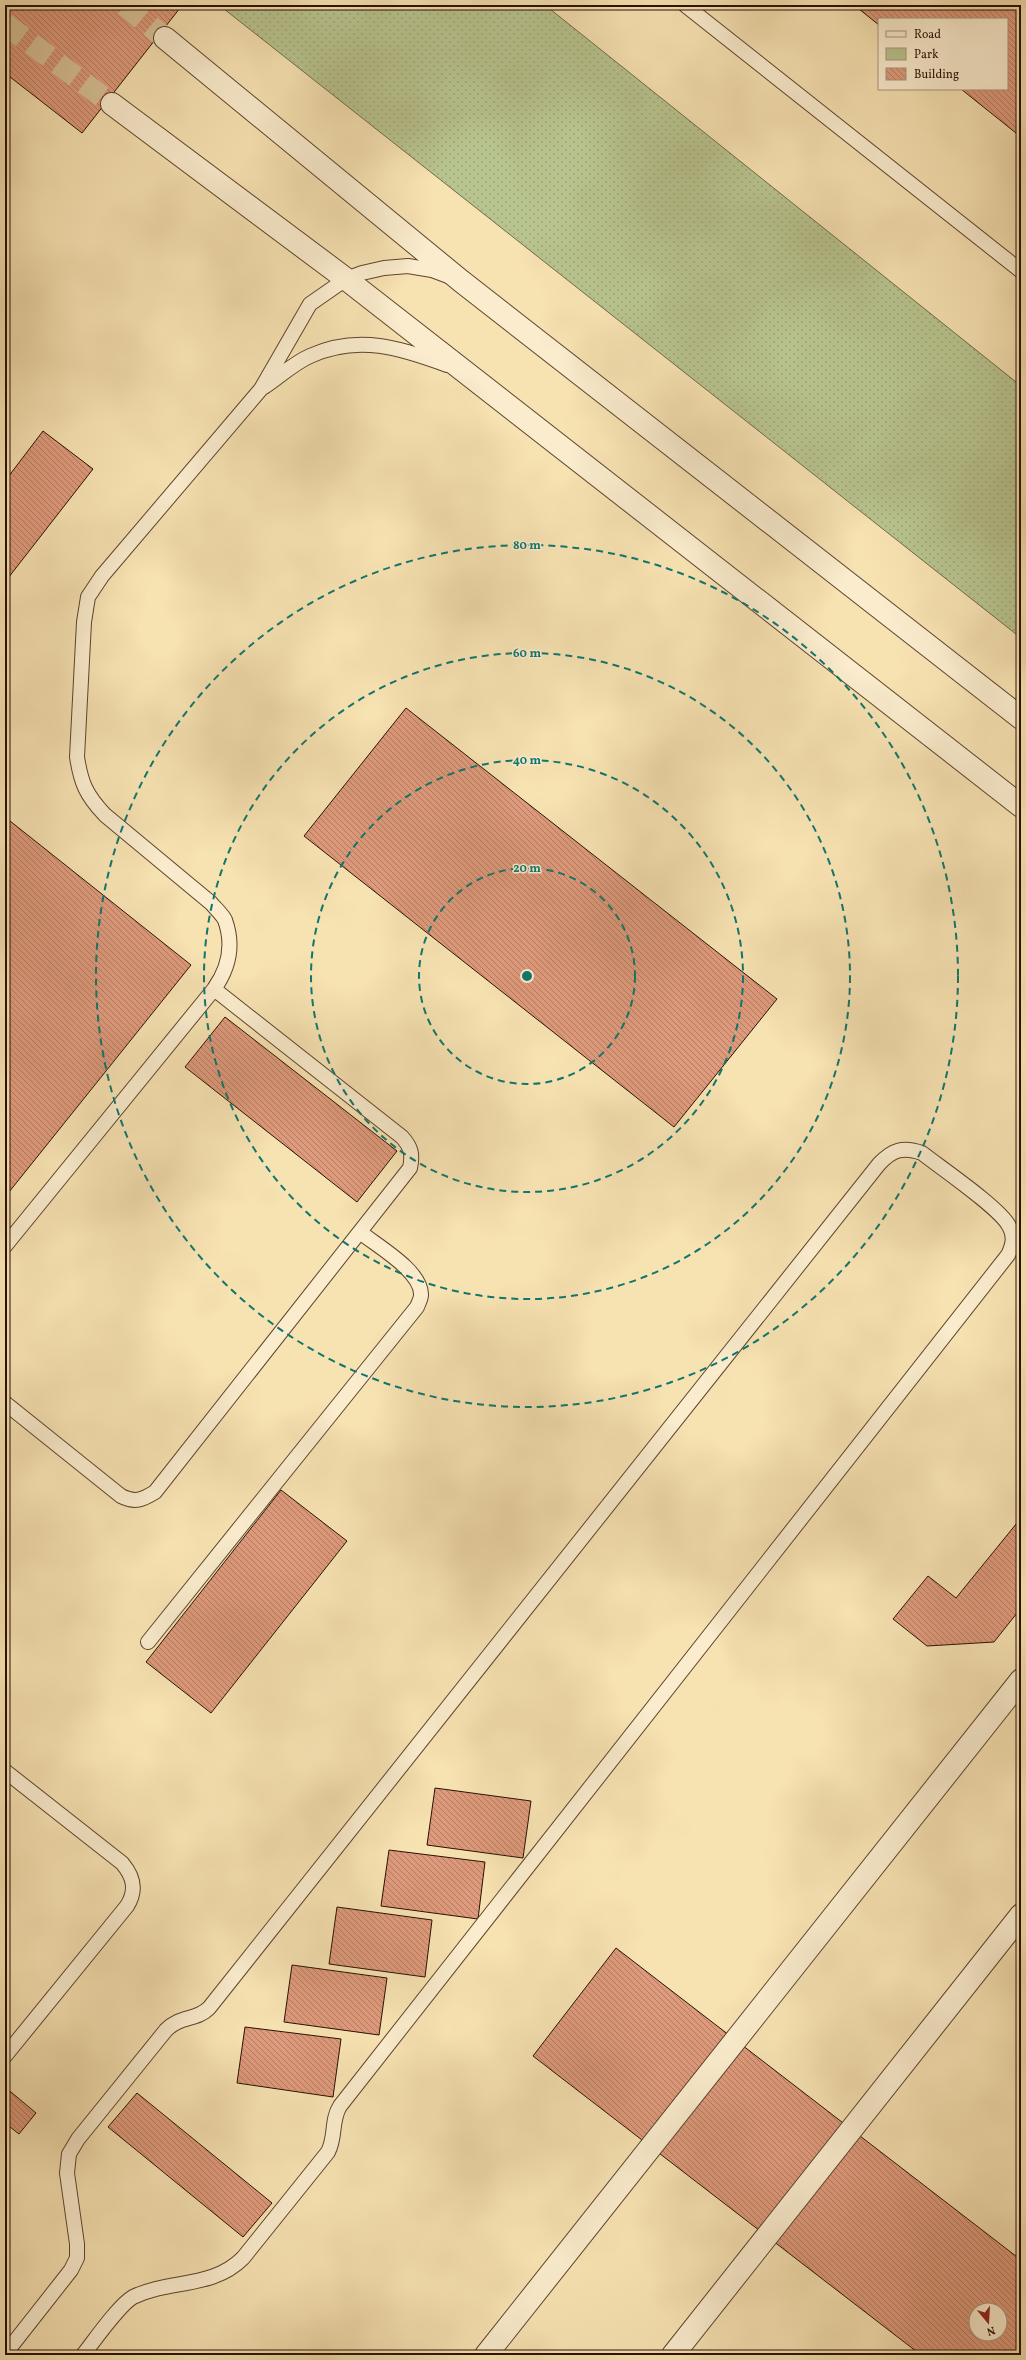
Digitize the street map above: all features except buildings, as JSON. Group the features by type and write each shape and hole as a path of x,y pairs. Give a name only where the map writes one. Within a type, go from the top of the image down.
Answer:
{"street":[{"path":"165,38 461,281 1021,718"},
{"path":"112,104 346,279 1021,806"},
{"path":"486,2355 1021,1680"},
{"path":"673,2355 1021,1915"}],"lane":[{"path":"685,5 1021,271"},
{"path":"5,1246 214,989 223,976 229,961 229,940 224,919 211,903 105,815 90,799 80,778 77,757 84,622 88,597 102,576 261,389 310,304 346,279 362,273 384,268 408,266 432,270 461,281"},
{"path":"261,389 310,356 340,347 368,344 405,349 463,370"},
{"path":"5,1403 121,1496 133,1501 144,1499 155,1492 410,1168 413,1156 409,1145 402,1137 214,989"},
{"path":"5,2354 70,2270 77,2258 67,2173 69,2154 78,2140 166,2030 174,2022 204,2013 210,2008 878,1164 888,1155 899,1149 911,1149 922,1154 1003,1216 1012,1235 1013,1245 1008,1255 340,2106 336,2113 332,2144 328,2152 243,2258 231,2270 212,2278 146,2292 131,2298 83,2355"},
{"path":"148,1642 417,1307 421,1296 418,1282 409,1270 360,1232"},
{"path":"5,1771 122,1863 129,1871 134,1884 134,1896 127,1906 5,2056"}],"green space":[{"path":"219,5 545,5 1021,386 1021,638"}],"tunnel":[{"path":"125,5 165,38"},
{"path":"5,24 112,104"}]}
